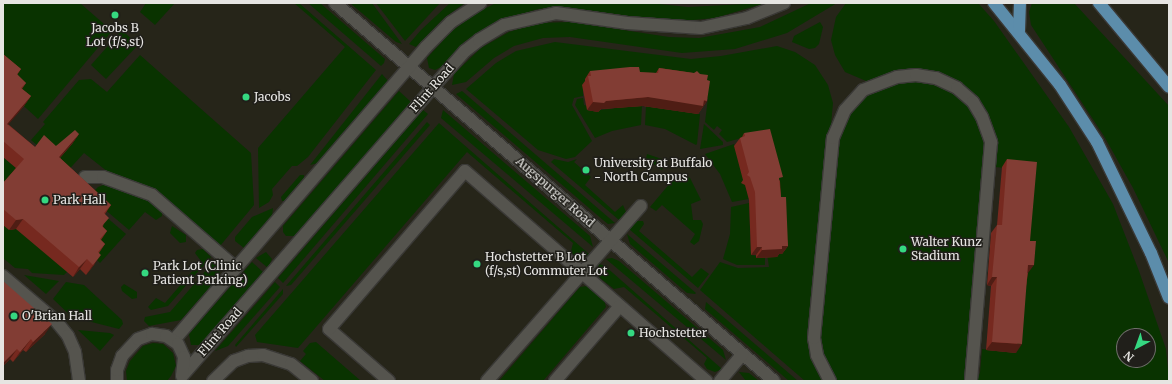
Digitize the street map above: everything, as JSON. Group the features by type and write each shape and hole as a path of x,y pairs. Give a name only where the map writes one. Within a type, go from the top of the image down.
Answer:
{"main road":[{"path":"994,3 1019,31 1060,85 1097,142 1151,253 1169,298"},
{"path":"1019,31 1020,3"},
{"path":"1099,3 1169,87"}],"street":[{"name":"Augspurger Road","path":"335,3 774,381"},
{"path":"174,340 409,67 451,22 480,3"},
{"name":"Flint Road","path":"180,379 432,87 465,50 479,40 504,25 523,19 556,13 627,23 701,28 747,18 784,3"},
{"path":"830,381 820,362 814,338 833,138 844,110 864,90 898,76 916,75 936,78 957,88 973,102 982,117 991,142 971,381"},
{"path":"389,381 329,329 465,172 707,381"},
{"path":"85,177 103,177 152,195 236,268"},
{"path":"487,381 581,272 641,206"},
{"path":"3,276 56,322 68,336 75,352 79,381"},
{"path":"555,381 620,306"},
{"path":"118,381 120,360 138,339 157,333 174,340 184,357 180,379"},
{"path":"720,381 743,354"},
{"path":"213,381 234,361 248,356 263,355 291,364 312,381"}],"shaded area":[{"name":"University at Buffalo - North Campus","path":"3,3 1169,3 1169,381 3,381"}],"green space":[{"path":"3,3 80,3 112,31 38,119 15,98 3,69"},
{"path":"146,3 175,3 155,25 140,12"},
{"path":"294,3 299,3 376,70 308,157 297,166 292,166 272,189 273,195 269,202 259,208 258,148 345,47"},
{"path":"308,3 320,3 385,59 384,63 381,66"},
{"path":"350,3 372,3 402,44 396,42"},
{"path":"376,3 440,3 405,41"},
{"path":"450,3 465,3 444,18 416,47 409,44 421,30"},
{"path":"496,3 650,3 688,7 766,3 715,18 671,22 566,7 538,9 495,22 464,42 441,67 435,70 429,68 427,58 452,31 476,13"},
{"path":"811,3 837,3 787,33 735,49 682,53 570,37 543,38 514,46 494,58 466,82 452,85 454,74 481,48 509,32 537,23 571,22 669,37 699,38 760,27"},
{"path":"846,3 978,3 994,21 1069,127 1113,204 1139,271 1166,349 1169,381 976,381 980,373 982,349 1016,352 1031,170 995,167 993,134 942,76 866,81 845,72 835,55 831,40 836,17"},
{"path":"1032,3 1074,3 1169,106 1169,263 1133,188 1104,136 1031,25 1029,12"},
{"path":"820,22 823,27 819,44 815,48 809,49 792,42 794,36"},
{"path":"122,30 138,45 106,79 91,65"},
{"path":"555,42 691,59 721,56 777,46 795,52 815,65 828,85 833,103 812,333 825,381 805,381 700,290 720,262 738,268 769,267 749,136 727,142 719,134 722,130 717,126 714,130 705,122 708,98 583,84 583,96 574,98 572,105 592,141 575,157 566,159 538,150 466,89 496,63 516,51"},
{"path":"140,55 251,153 254,205 220,246 155,190 108,172 84,153 63,176 50,156 31,140 45,124 43,122 79,80 91,79 107,92"},
{"path":"382,74 388,81 318,163 310,165"},
{"name":"Walter Kunz Stadium","path":"902,80 928,81 952,91 967,103 978,119 986,145 966,381 835,381 822,355 819,339 838,140 847,116 864,97"},
{"path":"399,91 411,102 296,236 286,236 283,232 283,226"},
{"path":"462,91 615,223 608,224 603,220 456,94"},
{"path":"583,98 584,105 600,110 642,105 641,125 612,131 595,138 575,105 577,99"},
{"path":"646,106 700,114 697,144 696,145 665,129 645,125"},
{"path":"423,110 428,114 283,283 278,278"},
{"path":"443,110 590,236 593,247 441,118"},
{"path":"427,122 430,125 291,285 286,286"},
{"path":"439,123 589,254 583,258 575,257 571,251 573,243 467,152 298,348 257,342 255,335"},
{"path":"704,124 723,142 723,145 700,149"},
{"path":"734,144 749,199 732,202 720,174 705,154"},
{"path":"647,154 662,159 664,164 662,170 646,159"},
{"path":"3,157 17,169 3,185"},
{"path":"554,159 568,162 577,159 574,162 591,177 585,185 615,212 623,205 626,212 619,220 551,162"},
{"path":"681,173 690,178 701,200 691,204 693,220 701,220 703,224 699,241 694,245 690,242 695,234 662,205 656,211 650,207 676,176"},
{"path":"300,175 304,175 304,179 285,201 282,201 281,197"},
{"path":"106,184 149,199 162,210 162,216 156,220 145,212 129,230 89,196 98,187"},
{"path":"749,203 751,255 765,257 765,265 737,265 723,259 730,234 731,207"},
{"path":"273,208 272,216 244,248 235,241 235,237 252,217"},
{"path":"104,215 126,234 100,263 95,258"},
{"path":"637,221 643,221 644,224 639,231 692,277 701,268 709,274 698,288 629,229"},
{"path":"3,225 10,230 14,227 68,271 64,275 32,273 28,269 15,268 3,258"},
{"path":"172,226 186,235 186,242 180,243 170,233"},
{"path":"627,234 696,293 687,293 630,244"},
{"path":"203,249 211,257 168,306 151,310 148,307 156,298 165,303 201,261 195,253 197,250"},
{"path":"266,252 272,259 268,268 256,258"},
{"path":"612,258 619,261 723,350 726,360 606,259"},
{"path":"215,260 220,268 219,277 181,320 149,326 144,321 145,317 170,312"},
{"path":"252,262 264,273 202,345 191,345 189,334"},
{"path":"599,264 605,266 722,369 715,372 707,369 704,364 707,358 624,287 614,289 600,278 597,271"},
{"path":"24,275 59,281 46,294"},
{"path":"66,282 84,285 122,320 123,324 119,329 72,317 53,299"},
{"path":"275,282 280,287 228,346 215,351"},
{"path":"124,284 137,292 137,298 132,299 122,291 121,287"},
{"path":"587,286 604,300 606,307 543,381 499,381 580,287"},
{"path":"283,289 283,294 236,347 235,345"},
{"path":"706,302 798,381 789,381 705,309"},
{"path":"78,330 110,333 114,335 100,351"},
{"path":"316,342 361,381 325,381 300,361 306,354 303,351 310,343"},
{"path":"153,343 163,344 173,353 176,366 171,376 167,381 127,381 126,371 130,361 143,346"},
{"path":"739,372 749,373 759,381 746,381"}],"building":[{"name":"Park Hall","path":"3,54 21,69 17,74 26,83 21,88 31,96 7,124 35,147 44,135 56,146 75,130 79,134 59,157 111,205 104,213 109,218 102,226 107,231 100,239 105,244 98,252 101,255 93,265 87,259 79,267 23,219 16,220 3,209 3,183 24,159 3,141"},
{"path":"639,67 640,72 658,73 659,68 694,73 697,71 700,74 708,75 707,80 710,81 707,101 704,100 703,106 648,97 606,101 604,103 593,102 588,76 591,76 590,71"},
{"path":"770,129 783,177 779,178 781,197 786,197 788,246 782,246 782,249 762,250 762,247 757,247 755,192 750,177 747,175 749,172 740,138 745,136 744,133"},
{"path":"1007,159 1037,162 1030,241 1036,241 1034,265 1028,265 1022,344 992,342 997,277 992,277 997,225 1002,225"},
{"name":"O'Brian Hall","path":"3,281 52,324 33,342 31,339 20,352 17,349 3,363"}],"place":[{"name":"Jacobs B Lot (f/s,st)","path":"115,15"},
{"name":"Jacobs","path":"246,97"},
{"name":"University at Buffalo - North Campus","path":"586,170"},
{"name":"Park Hall","path":"45,200"},
{"name":"Walter Kunz Stadium","path":"903,249"},
{"name":"Hochstetter B Lot (f/s,st) Commuter Lot","path":"477,264"},
{"name":"Park Lot (Clinic Patient Parking)","path":"145,273"},
{"name":"O'Brian Hall","path":"14,316"},
{"name":"Hochstetter","path":"631,333"}]}
